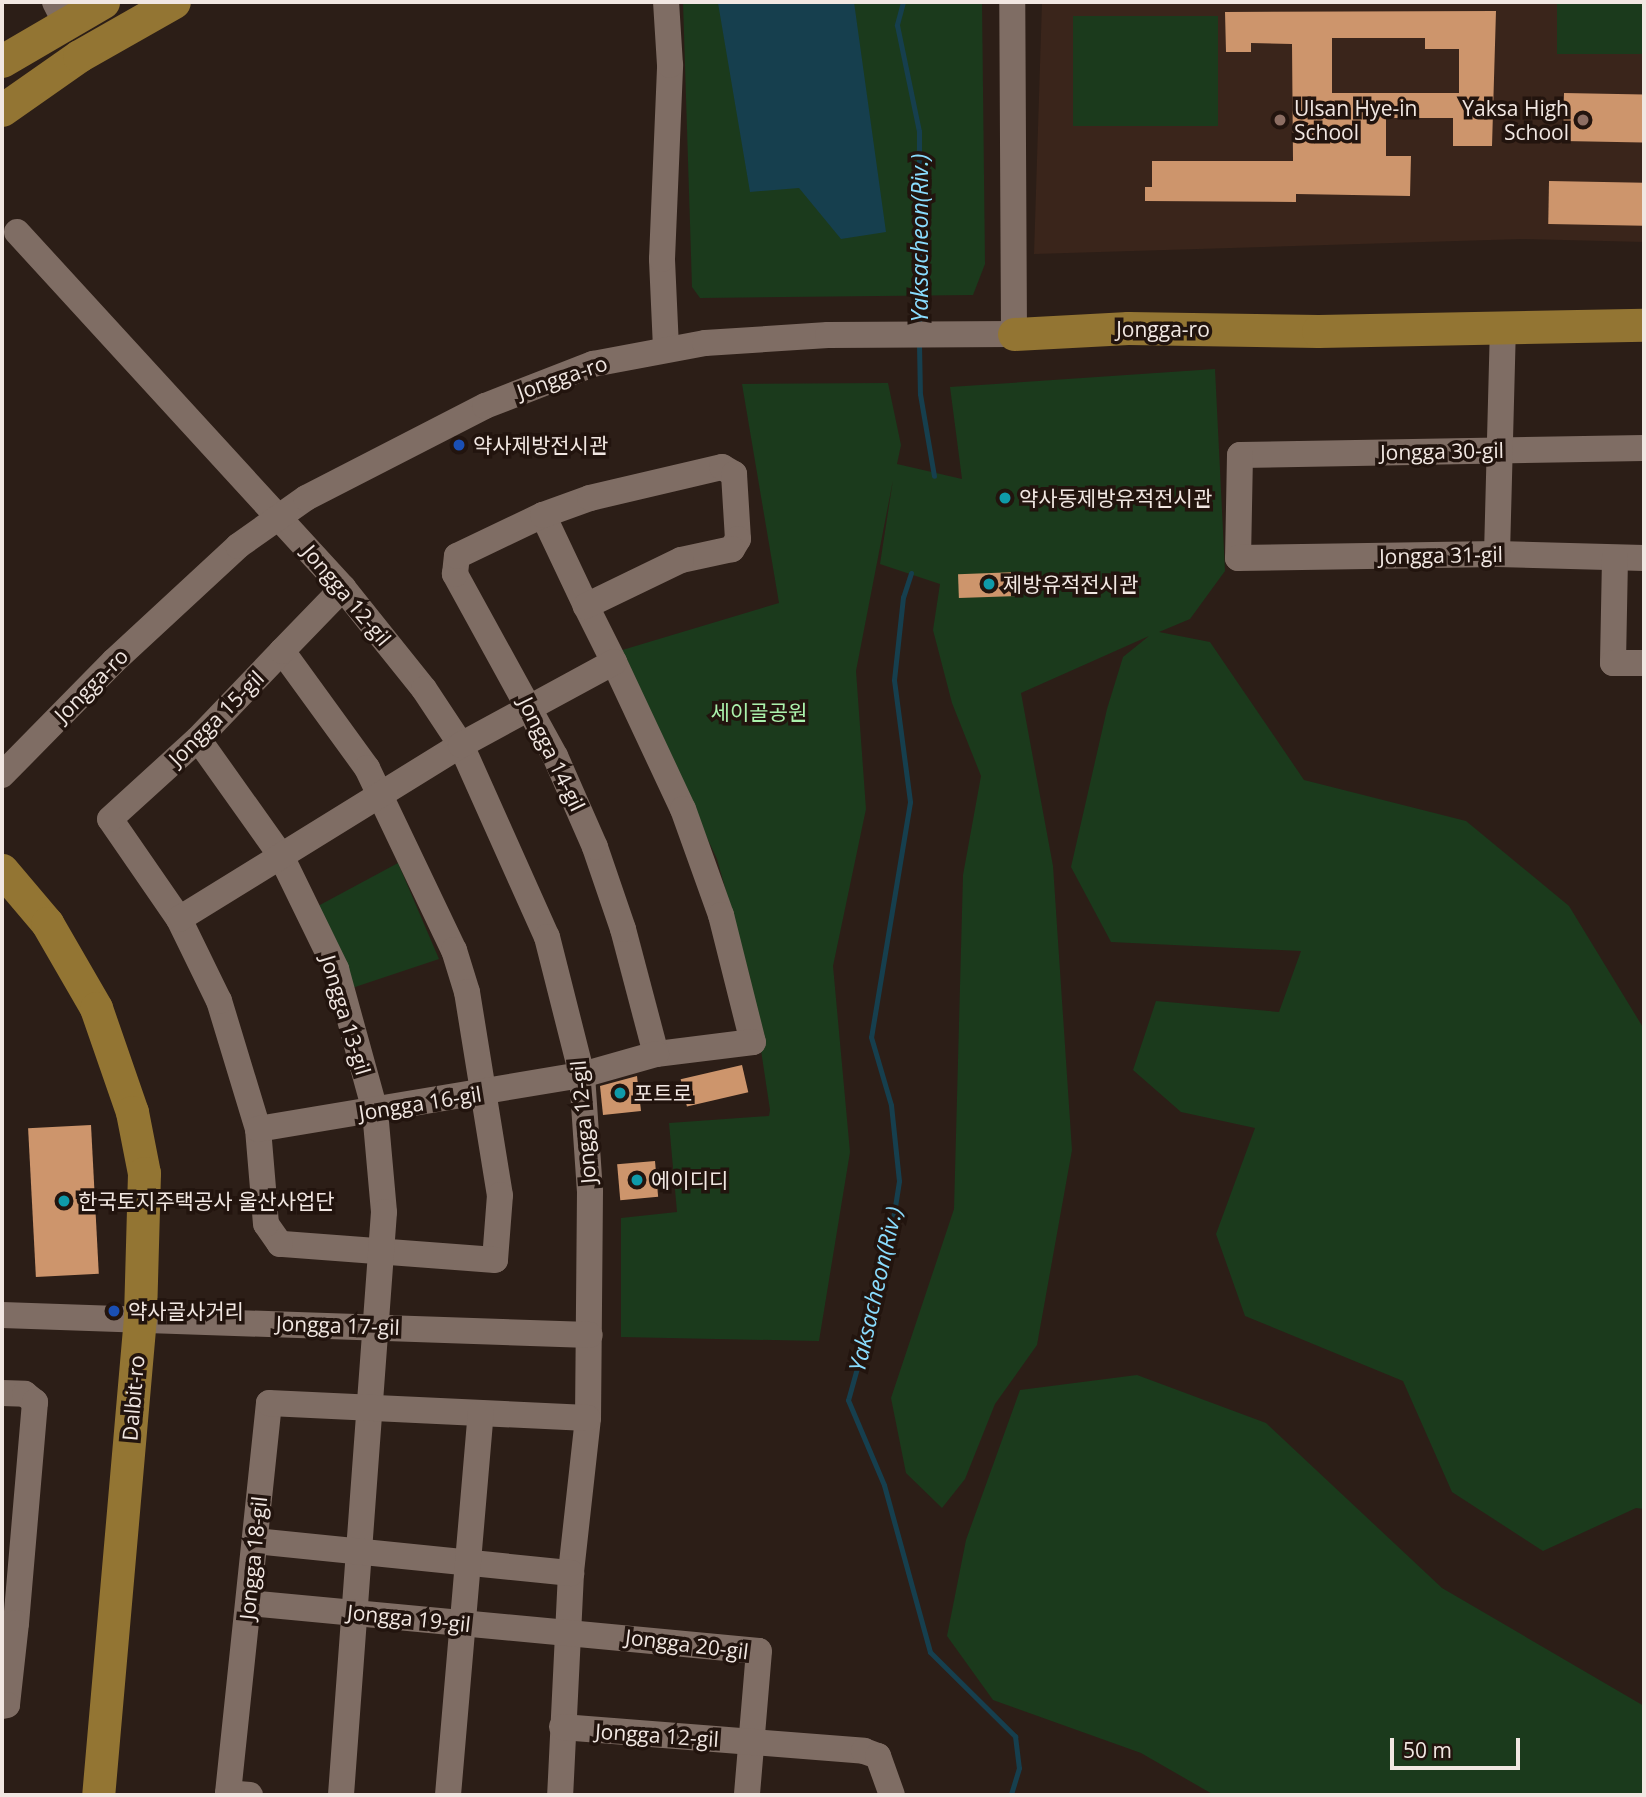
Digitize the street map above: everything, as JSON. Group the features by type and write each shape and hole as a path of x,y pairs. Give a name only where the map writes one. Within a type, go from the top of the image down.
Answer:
{"main road":[{"path":"2,52 60,11 101,2"},
{"path":"2,61 101,2"},
{"path":"2,110 79,56 174,2"},
{"name":"Jongga-ro","path":"1014,334 1128,328 1318,331 1644,325"},
{"name":"Dalbit-ro","path":"2,870 47,923 79,976 121,1074 139,1144 146,1201 140,1317 98,1795"}],"street":[{"path":"666,2 670,65 662,259 666,348"},
{"path":"1012,2 1014,334"},
{"path":"17,232 279,517"},
{"path":"1497,554 1503,327"},
{"name":"Jongga-ro","path":"2,775 228,555 306,498 485,406 593,364 666,348 766,338 874,334 1014,334"},
{"name":"Jongga 30-gil","path":"1238,558 1241,454 1644,448"},
{"name":"Jongga 14-gil","path":"586,606 681,560 732,549 738,539 734,474 722,467 647,482 544,515 457,556 455,574 530,707 595,847 623,929 656,1054"},
{"path":"544,515 683,809 721,915 753,1042 656,1054 582,1075"},
{"name":"Jongga 12-gil","path":"279,517 343,588 424,689 461,745 547,937 582,1075 590,1191 588,1418 572,1573 560,1795"},
{"name":"Jongga 31-gil","path":"1238,558 1497,554 1644,558"},
{"path":"1615,558 1613,663 1644,663"},
{"path":"282,651 343,588"},
{"name":"Jongga 15-gil","path":"282,651 381,793 454,950 467,992 500,1195 495,1260 281,1244 266,1223 258,1129 219,1001 179,919 110,819 198,739 282,651"},
{"path":"179,919 461,745 614,662"},
{"name":"Jongga 13-gil","path":"198,739 281,856 336,969 375,1111 384,1212 372,1408"},
{"name":"Jongga 16-gil","path":"258,1129 582,1075"},
{"name":"Jongga 17-gil","path":"2,1315 140,1317 590,1335"},
{"path":"2,1393 25,1394 35,1402 14,1498 7,1704 2,1706"},
{"name":"Jongga 18-gil","path":"250,1795 228,1793 269,1403 588,1418"},
{"path":"341,1795 372,1408"},
{"path":"447,1795 481,1413"},
{"path":"255,1541 572,1573"},
{"name":"Jongga 19-gil","path":"249,1603 461,1624 569,1630"},
{"name":"Jongga 20-gil","path":"569,1630 759,1651 747,1795"},
{"name":"Jongga 12-gil","path":"562,1727 752,1742"},
{"path":"752,1742 839,1747 878,1756 892,1795"}],"shaded area":[{"name":"Ulsan Hye-in School","path":"1042,2 1644,2 1644,242 1522,239 1034,254"}],"green space":[{"path":"683,2 982,2 985,264 973,295 700,298 692,287"},
{"path":"1557,2 1644,2 1644,54 1557,54"},
{"path":"1073,16 1218,16 1218,126 1073,126"},
{"name":"세이골공원","path":"1215,369 1225,571 1190,619 1159,632 1210,642 1304,780 1466,821 1569,906 1644,1029 1644,1509 1636,1508 1543,1551 1452,1492 1403,1381 1245,1316 1216,1234 1255,1128 1181,1112 1133,1070 1156,1001 1279,1012 1301,951 1111,942 1071,867 1107,709 1123,657 1149,636 1021,693 1053,866 1072,1150 1037,1345 995,1404 965,1479 942,1508 906,1473 891,1398 954,1209 963,875 981,776 952,703 933,630 940,584 880,564 893,480 856,671 866,809 833,966 850,1152 819,1341 621,1337 621,1218 677,1212 669,1123 769,1116 770,1110 750,977 717,859 619,651 779,603 742,384 888,383 901,445 897,464 962,479 950,387"},
{"path":"398,863 439,959 352,988 318,906"},
{"path":"1137,1375 1266,1423 1442,1588 1644,1706 1644,1795 1214,1795 1141,1753 993,1700 947,1636 966,1540 1020,1390"}],"water":[{"path":"854,2 886,232 841,239 799,188 750,192 718,3"}],"building":[{"path":"1496,11 1492,146 1453,146 1453,118 1386,118 1386,156 1411,156 1410,196 1296,194 1296,202 1145,201 1145,187 1152,187 1152,161 1293,161 1292,44 1251,43 1251,52 1226,52 1225,12","holes":["1332,38 1425,38 1425,49 1459,49 1459,93 1332,93"]},
{"path":"1564,93 1644,94 1643,142 1563,141"},
{"path":"1549,181 1644,183 1643,226 1548,224"},
{"name":"제방유적전시관","path":"1019,572 1020,596 959,598 958,574"},
{"path":"742,1065 748,1092 687,1106 681,1079"},
{"name":"포트로","path":"637,1076 641,1111 603,1115 600,1086"},
{"name":"한국토지주택공사 울산사업단","path":"91,1125 99,1274 36,1277 28,1128"},
{"name":"에이디디","path":"655,1161 658,1197 620,1200 617,1164"}],"waterway":[{"name":"Yaksacheon(Riv.)","path":"903,2 897,25 919,131 919,327"},
{"name":"Yaksacheon(Riv.)","path":"919,344 920,394 934,476"},
{"name":"Yaksacheon(Riv.)","path":"911,573 903,597 894,680 910,802 871,1037 891,1105 899,1181 886,1264 848,1400 884,1485 930,1652 1015,1736 1019,1768 1011,1795"}],"place":[{"name":"Ulsan Hye-in School","path":"1280,120"},
{"name":"Yaksa High School","path":"1583,120"},
{"name":"약사제방전시관","path":"459,445"},
{"name":"약사동제방유적전시관","path":"1005,498"},
{"name":"제방유적전시관","path":"989,584"},
{"name":"포트로","path":"620,1093"},
{"name":"에이디디","path":"637,1180"},
{"name":"한국토지주택공사 울산사업단","path":"64,1201"},
{"name":"약사골사거리","path":"114,1311"}]}
